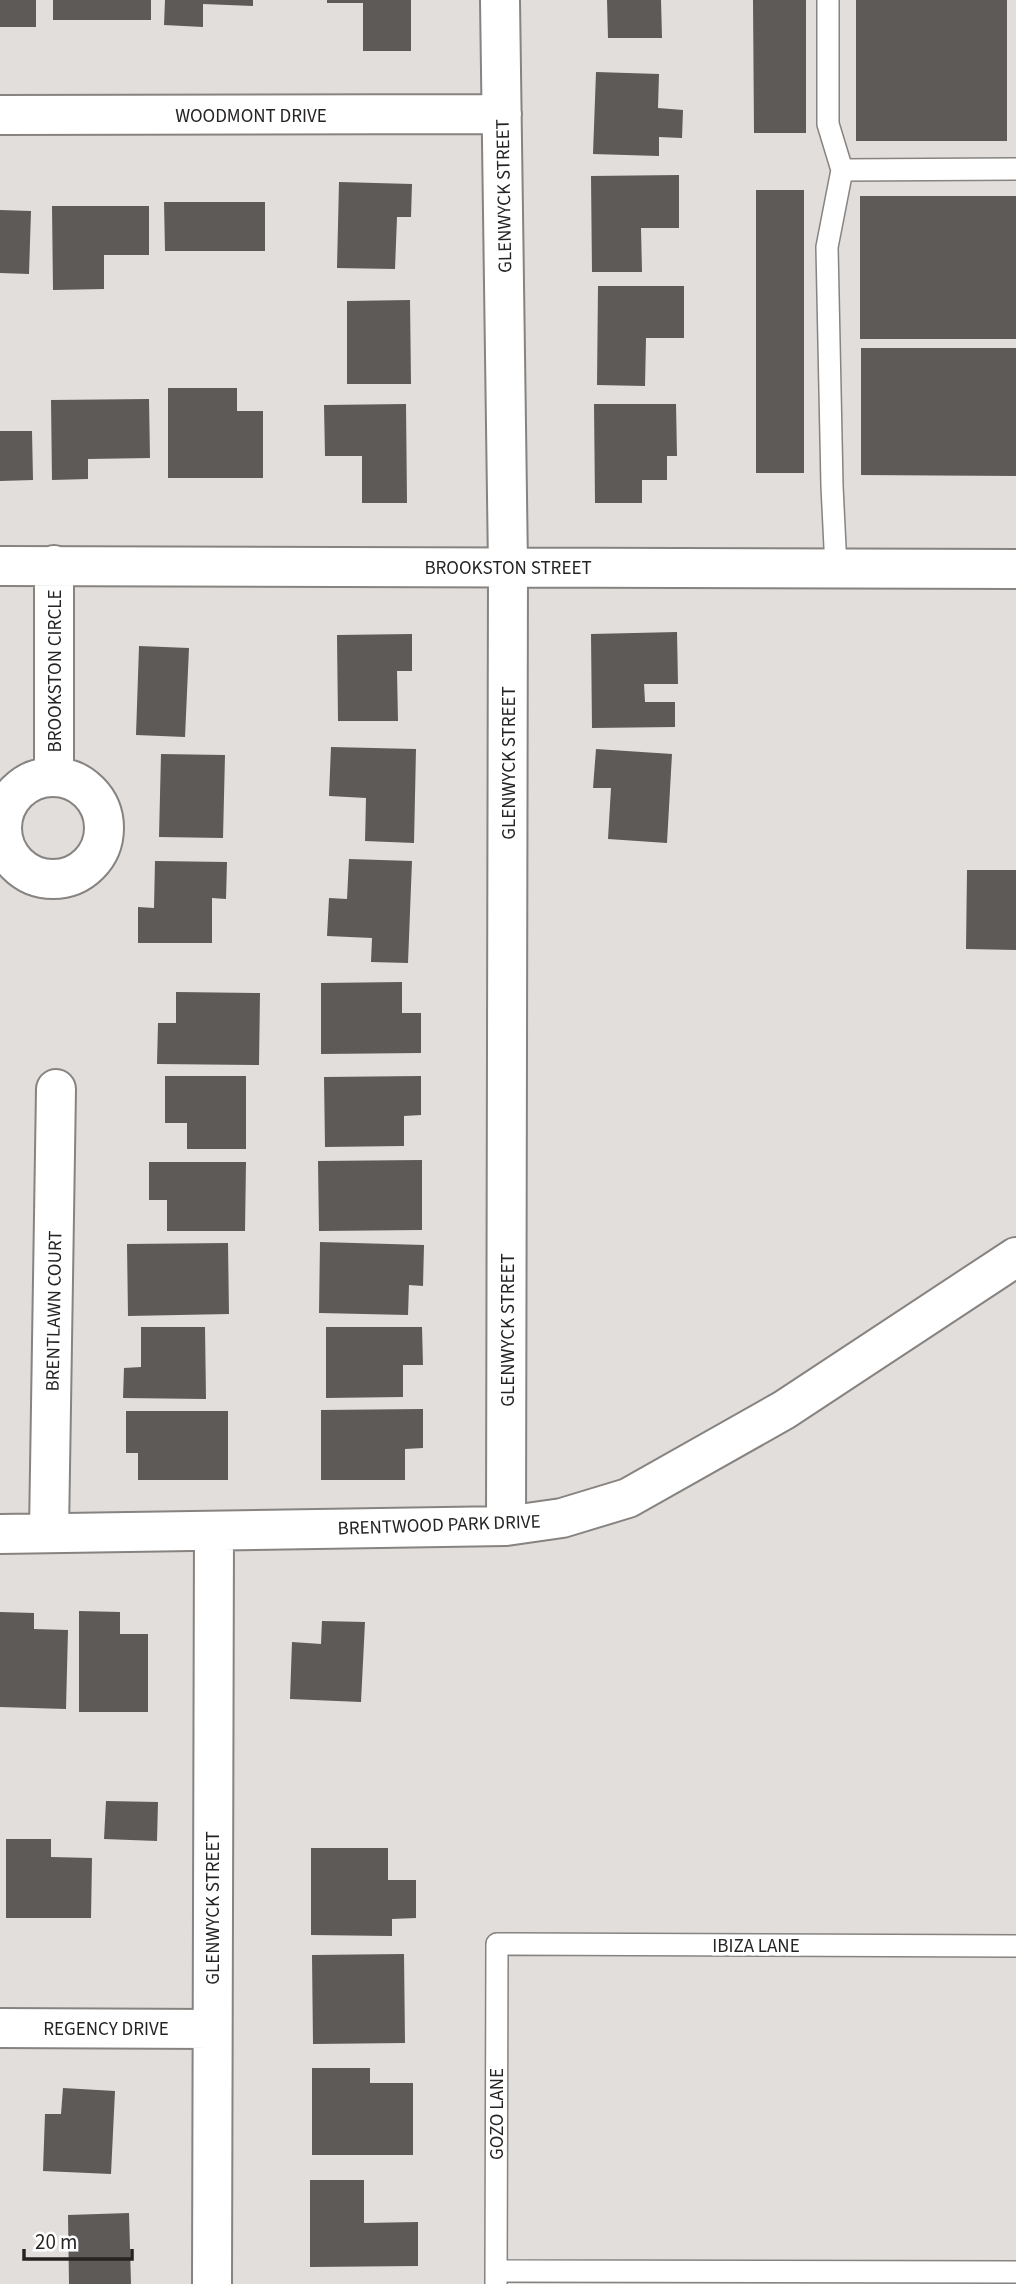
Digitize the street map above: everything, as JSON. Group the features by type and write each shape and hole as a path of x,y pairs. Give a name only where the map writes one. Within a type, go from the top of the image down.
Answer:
{"street":[{"name":"GLENWYCK STREET","path":"500,0 508,567 506,1526"},
{"name":"WOODMONT DRIVE","path":"0,115 502,114"},
{"name":"BROOKSTON STREET","path":"0,565 1016,569"},
{"name":"BROOKSTON CIRCLE","path":"54,565 54,777"},
{"name":"BRENTLAWN COURT","path":"49,1533 56,1089"},
{"name":"BRENTWOOD PARK DRIVE","path":"0,1534 506,1526 562,1518 628,1498 784,1410 1016,1257"},
{"name":"GLENWYCK STREET","path":"212,2284 214,1531"},
{"name":"REGENCY DRIVE","path":"0,2028 212,2029"}],"lane":[{"path":"828,0 828,124 842,170 827,247 836,568"},
{"path":"842,170 1016,169"},
{"name":"IBIZA LANE","path":"496,1944 1016,1946"},
{"name":"GOZO LANE","path":"496,1944 496,2278"},
{"path":"496,2278 1016,2272"}],"building":[{"path":"0,0 36,0 36,27 0,27"},
{"path":"53,0 151,0 151,20 53,20"},
{"path":"165,0 253,0 253,6 203,4 203,27 164,25"},
{"path":"327,0 411,0 411,51 363,51 363,3 327,3"},
{"path":"607,0 661,0 662,38 608,38"},
{"path":"753,0 806,0 806,133 754,133"},
{"path":"856,0 1007,0 1007,141 856,141"},
{"path":"596,72 659,74 658,108 683,110 682,138 659,137 659,156 593,154"},
{"path":"679,175 679,228 641,228 642,272 592,272 591,176"},
{"path":"339,182 412,184 411,217 397,217 395,269 337,268"},
{"path":"756,190 804,190 804,473 756,473"},
{"path":"860,196 1016,196 1016,339 860,339"},
{"path":"164,202 265,202 265,251 165,251"},
{"path":"52,206 149,206 149,255 104,255 104,289 53,290"},
{"path":"0,210 31,211 29,274 0,273"},
{"path":"598,286 684,286 684,338 646,338 645,386 597,385"},
{"path":"410,300 411,384 347,384 347,301"},
{"path":"861,348 1016,348 1016,476 861,475"},
{"path":"168,388 237,388 237,411 263,411 263,478 168,478"},
{"path":"149,399 150,458 88,459 88,479 52,480 51,400"},
{"path":"406,404 407,503 362,503 362,456 325,456 324,405"},
{"path":"594,404 676,404 677,456 667,456 667,480 642,480 642,503 595,503"},
{"path":"0,431 32,431 33,480 0,481"},
{"path":"677,632 678,684 644,684 645,702 675,702 675,727 592,728 591,634"},
{"path":"412,634 412,671 397,671 398,721 338,721 337,635"},
{"path":"139,646 189,648 185,737 136,735"},
{"path":"331,747 416,749 414,843 365,841 366,798 329,796"},
{"path":"596,749 672,754 667,843 608,839 611,788 593,788"},
{"path":"161,754 225,755 223,838 159,837"},
{"path":"349,859 412,861 408,963 371,962 372,938 327,936 329,898 347,899"},
{"path":"155,861 227,862 226,899 212,898 212,943 138,943 138,907 154,908"},
{"path":"967,870 1016,870 1016,950 966,949"},
{"path":"402,982 402,1013 421,1013 421,1053 321,1054 321,983"},
{"path":"176,992 260,993 259,1065 157,1064 158,1023 176,1023"},
{"path":"165,1076 246,1076 246,1149 187,1149 187,1123 165,1123"},
{"path":"421,1076 421,1115 404,1116 404,1146 325,1147 324,1077"},
{"path":"422,1160 422,1230 319,1231 318,1161"},
{"path":"149,1162 246,1162 245,1231 167,1231 167,1200 149,1200"},
{"path":"320,1242 424,1245 423,1286 409,1285 408,1315 319,1313"},
{"path":"228,1243 229,1314 128,1316 127,1244"},
{"path":"141,1327 205,1327 206,1399 123,1398 124,1368 141,1367"},
{"path":"326,1327 422,1327 423,1365 403,1365 403,1397 326,1398"},
{"path":"423,1409 423,1448 405,1449 405,1480 321,1480 321,1410"},
{"path":"126,1411 228,1411 228,1480 138,1480 138,1453 126,1453"},
{"path":"79,1611 120,1612 120,1634 148,1634 148,1712 79,1712"},
{"path":"0,1612 34,1613 34,1629 68,1630 66,1709 0,1707"},
{"path":"322,1621 365,1622 361,1702 290,1699 292,1642 321,1644"},
{"path":"106,1801 158,1802 157,1841 104,1839"},
{"path":"6,1839 51,1839 51,1857 92,1858 91,1918 6,1918"},
{"path":"311,1848 388,1848 388,1880 416,1880 416,1918 392,1919 392,1936 311,1935"},
{"path":"404,1954 405,2043 313,2044 312,1955"},
{"path":"312,2068 370,2068 370,2083 413,2083 413,2155 312,2155"},
{"path":"63,2088 115,2091 111,2174 43,2171 45,2114 61,2114"},
{"path":"310,2180 364,2180 364,2223 418,2222 418,2266 310,2267"},
{"path":"129,2213 131,2284 69,2284 68,2215"}]}
